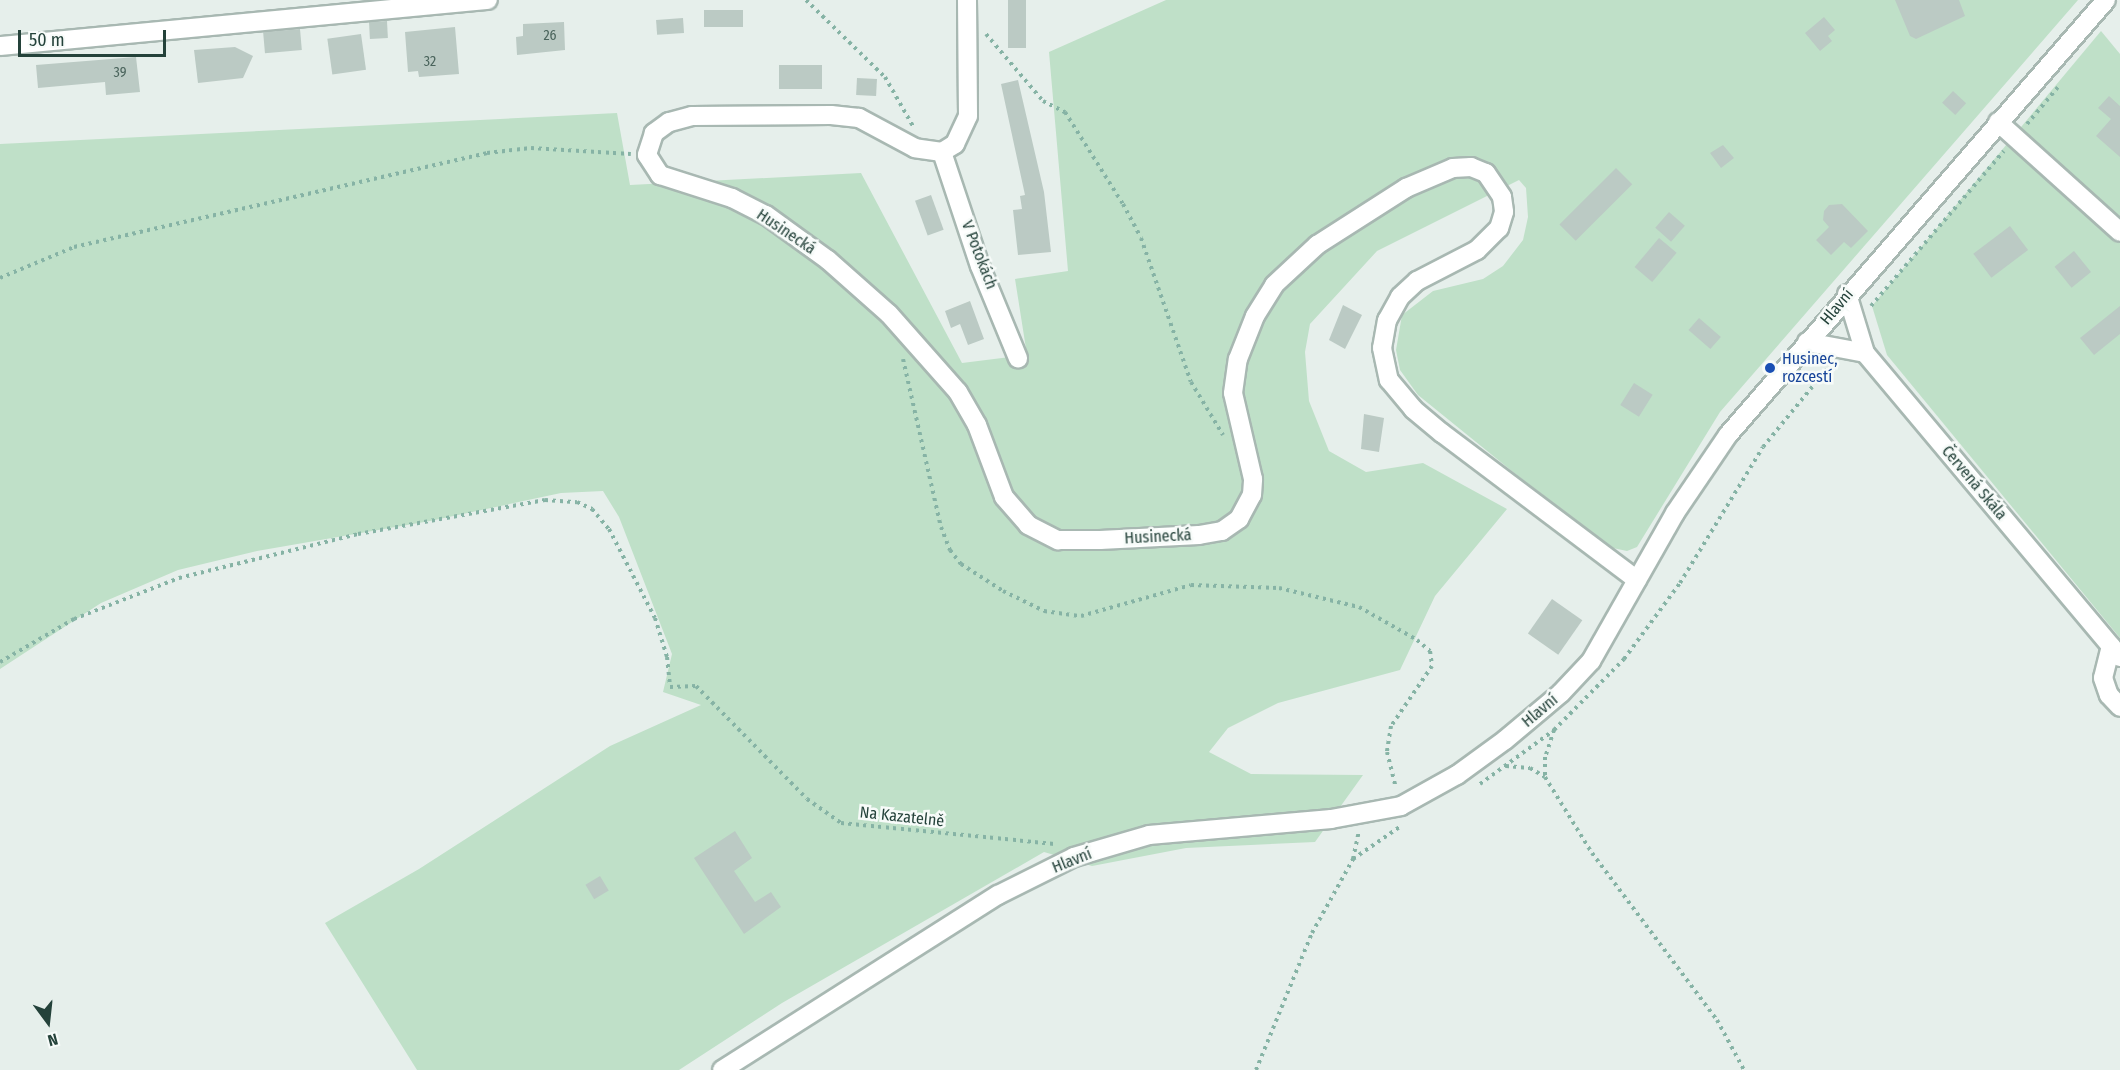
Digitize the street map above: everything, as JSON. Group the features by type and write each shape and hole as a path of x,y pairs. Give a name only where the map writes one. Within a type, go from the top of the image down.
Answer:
{"street":[{"path":"0,46 488,0"},
{"path":"647,155 654,133 669,122 692,116 831,115 859,118 915,148 942,152 955,144 968,116 969,21 967,0"},
{"name":"Hlavní","path":"722,1070 998,896 1074,857 1149,835 1362,815 1401,806 1457,775 1561,693 1591,660 1705,467 1847,294 2106,0"},
{"path":"1998,122 2120,232"},
{"name":"V Potokách","path":"942,152 980,266 1018,358"},
{"name":"Husinecká","path":"647,155 660,175 722,194 766,215 828,260 890,314 958,392 977,425 1004,497 1013,512 1040,532 1058,540 1100,540 1222,531 1239,519 1252,495 1247,457 1233,393 1238,359 1255,316 1274,285 1317,245 1406,189 1453,168 1471,167 1486,173 1496,183 1504,213 1499,228 1477,249 1417,280 1401,297 1388,320 1382,348 1389,380 1413,409 1442,433 1637,580"},
{"path":"1807,342 1865,353 1847,294"},
{"name":"Červená Skála","path":"1865,353 2115,652"},
{"path":"2115,652 2103,678 2109,695 2120,707"}],"path":[{"path":"806,0 837,35 885,77 906,108 915,148"},
{"path":"969,21 984,32 1043,101 1065,112 1141,238 1196,391 1216,428 1247,457"},
{"path":"1873,314 1871,304 2066,77"},
{"path":"0,278 18,267 74,247 487,153 531,148 647,155"},
{"path":"899,348 941,527 950,550 961,564 1003,591 1044,611 1081,616 1208,583 1295,590 1359,607 1430,651 1432,666 1397,714 1387,746 1401,806"},
{"name":"Na Kazatelně","path":"0,662 74,618 179,578 358,534 545,500 577,502 592,510 609,528 655,618 667,657 670,687 696,686 807,798 841,823 1059,844 1074,857"},
{"path":"1545,777 1545,757 1554,730"},
{"path":"1506,766 1530,768 1545,777 1592,853 1717,1020 1744,1070"},
{"path":"1256,1070 1312,933 1353,859 1362,815"}],"green space":[{"path":"1166,0 2078,0 1720,412 1637,547 1627,551 1613,548 1518,476 1418,395 1400,370 1396,350 1402,315 1433,291 1483,279 1503,266 1523,240 1528,217 1526,188 1519,180 1377,251 1310,324 1305,352 1309,401 1329,451 1366,472 1423,463 1507,509 1435,596 1400,670 1278,703 1228,728 1209,752 1251,774 1363,775 1315,842 1186,848 1092,866 1044,852 782,1003 679,1070 417,1070 325,923 419,869 610,746 701,705 663,692 672,654 619,517 603,491 561,493 430,521 257,551 178,570 101,603 0,669 0,144 617,113 630,185 861,173 962,363 1027,355 1015,279 1068,271 1049,52"},
{"path":"2101,31 2120,54 2120,638 1887,355 1872,306"}],"building":[{"path":"1008,0 1026,0 1026,48 1008,48"},
{"path":"1895,0 1959,0 1965,16 1916,39 1910,36"},
{"path":"704,10 743,10 743,27 704,27"},
{"path":"1824,17 1835,30 1828,36 1832,41 1820,51 1805,33"},
{"path":"683,18 684,33 657,35 656,20"},
{"path":"387,21 388,38 370,39 369,22"},
{"path":"564,22 565,50 517,55 516,37 523,36 523,24"},
{"path":"455,27 459,74 419,77 418,71 408,72 405,32"},
{"path":"300,29 302,50 265,53 263,32"},
{"path":"361,34 366,70 332,74 327,39"},
{"path":"235,47 253,56 243,78 198,83 194,50"},
{"path":"136,57 140,92 106,95 105,82 38,88 36,65"},
{"path":"779,65 822,65 822,89 779,89"},
{"path":"857,78 877,79 876,96 856,95"},
{"path":"1018,80 1044,192 1051,252 1018,255 1013,210 1022,209 1020,196 1025,195 1001,84"},
{"path":"1953,91 1966,103 1955,115 1942,103"},
{"path":"2109,96 2120,106 2120,157 2096,136 2111,119 2098,108"},
{"path":"1723,145 1734,158 1721,168 1710,153"},
{"path":"1616,168 1632,184 1576,241 1559,225"},
{"path":"931,195 944,230 928,236 915,201"},
{"path":"1842,204 1868,231 1851,248 1844,242 1831,255 1816,240 1829,227 1823,220 1824,211 1829,205"},
{"path":"1669,212 1685,226 1671,242 1655,228"},
{"path":"2010,226 2028,250 1991,278 1973,254"},
{"path":"1659,238 1677,253 1652,282 1635,267"},
{"path":"2074,251 2091,272 2072,288 2055,267"},
{"path":"970,301 984,339 968,345 960,324 951,328 945,311"},
{"path":"1343,305 1362,315 1345,349 1329,340"},
{"path":"2120,306 2120,334 2094,355 2080,338"},
{"path":"1699,318 1721,337 1710,349 1689,330"},
{"path":"1634,383 1653,395 1639,417 1620,405"},
{"path":"1364,414 1384,418 1379,452 1361,449"},
{"path":"1552,599 1582,620 1558,655 1528,633"},
{"path":"735,831 752,858 734,871 755,902 771,892 781,907 744,934 694,858"},
{"path":"600,876 609,891 594,899 585,885"}],"place":[{"name":"Husinec, rozcestí","path":"1770,368"}]}
